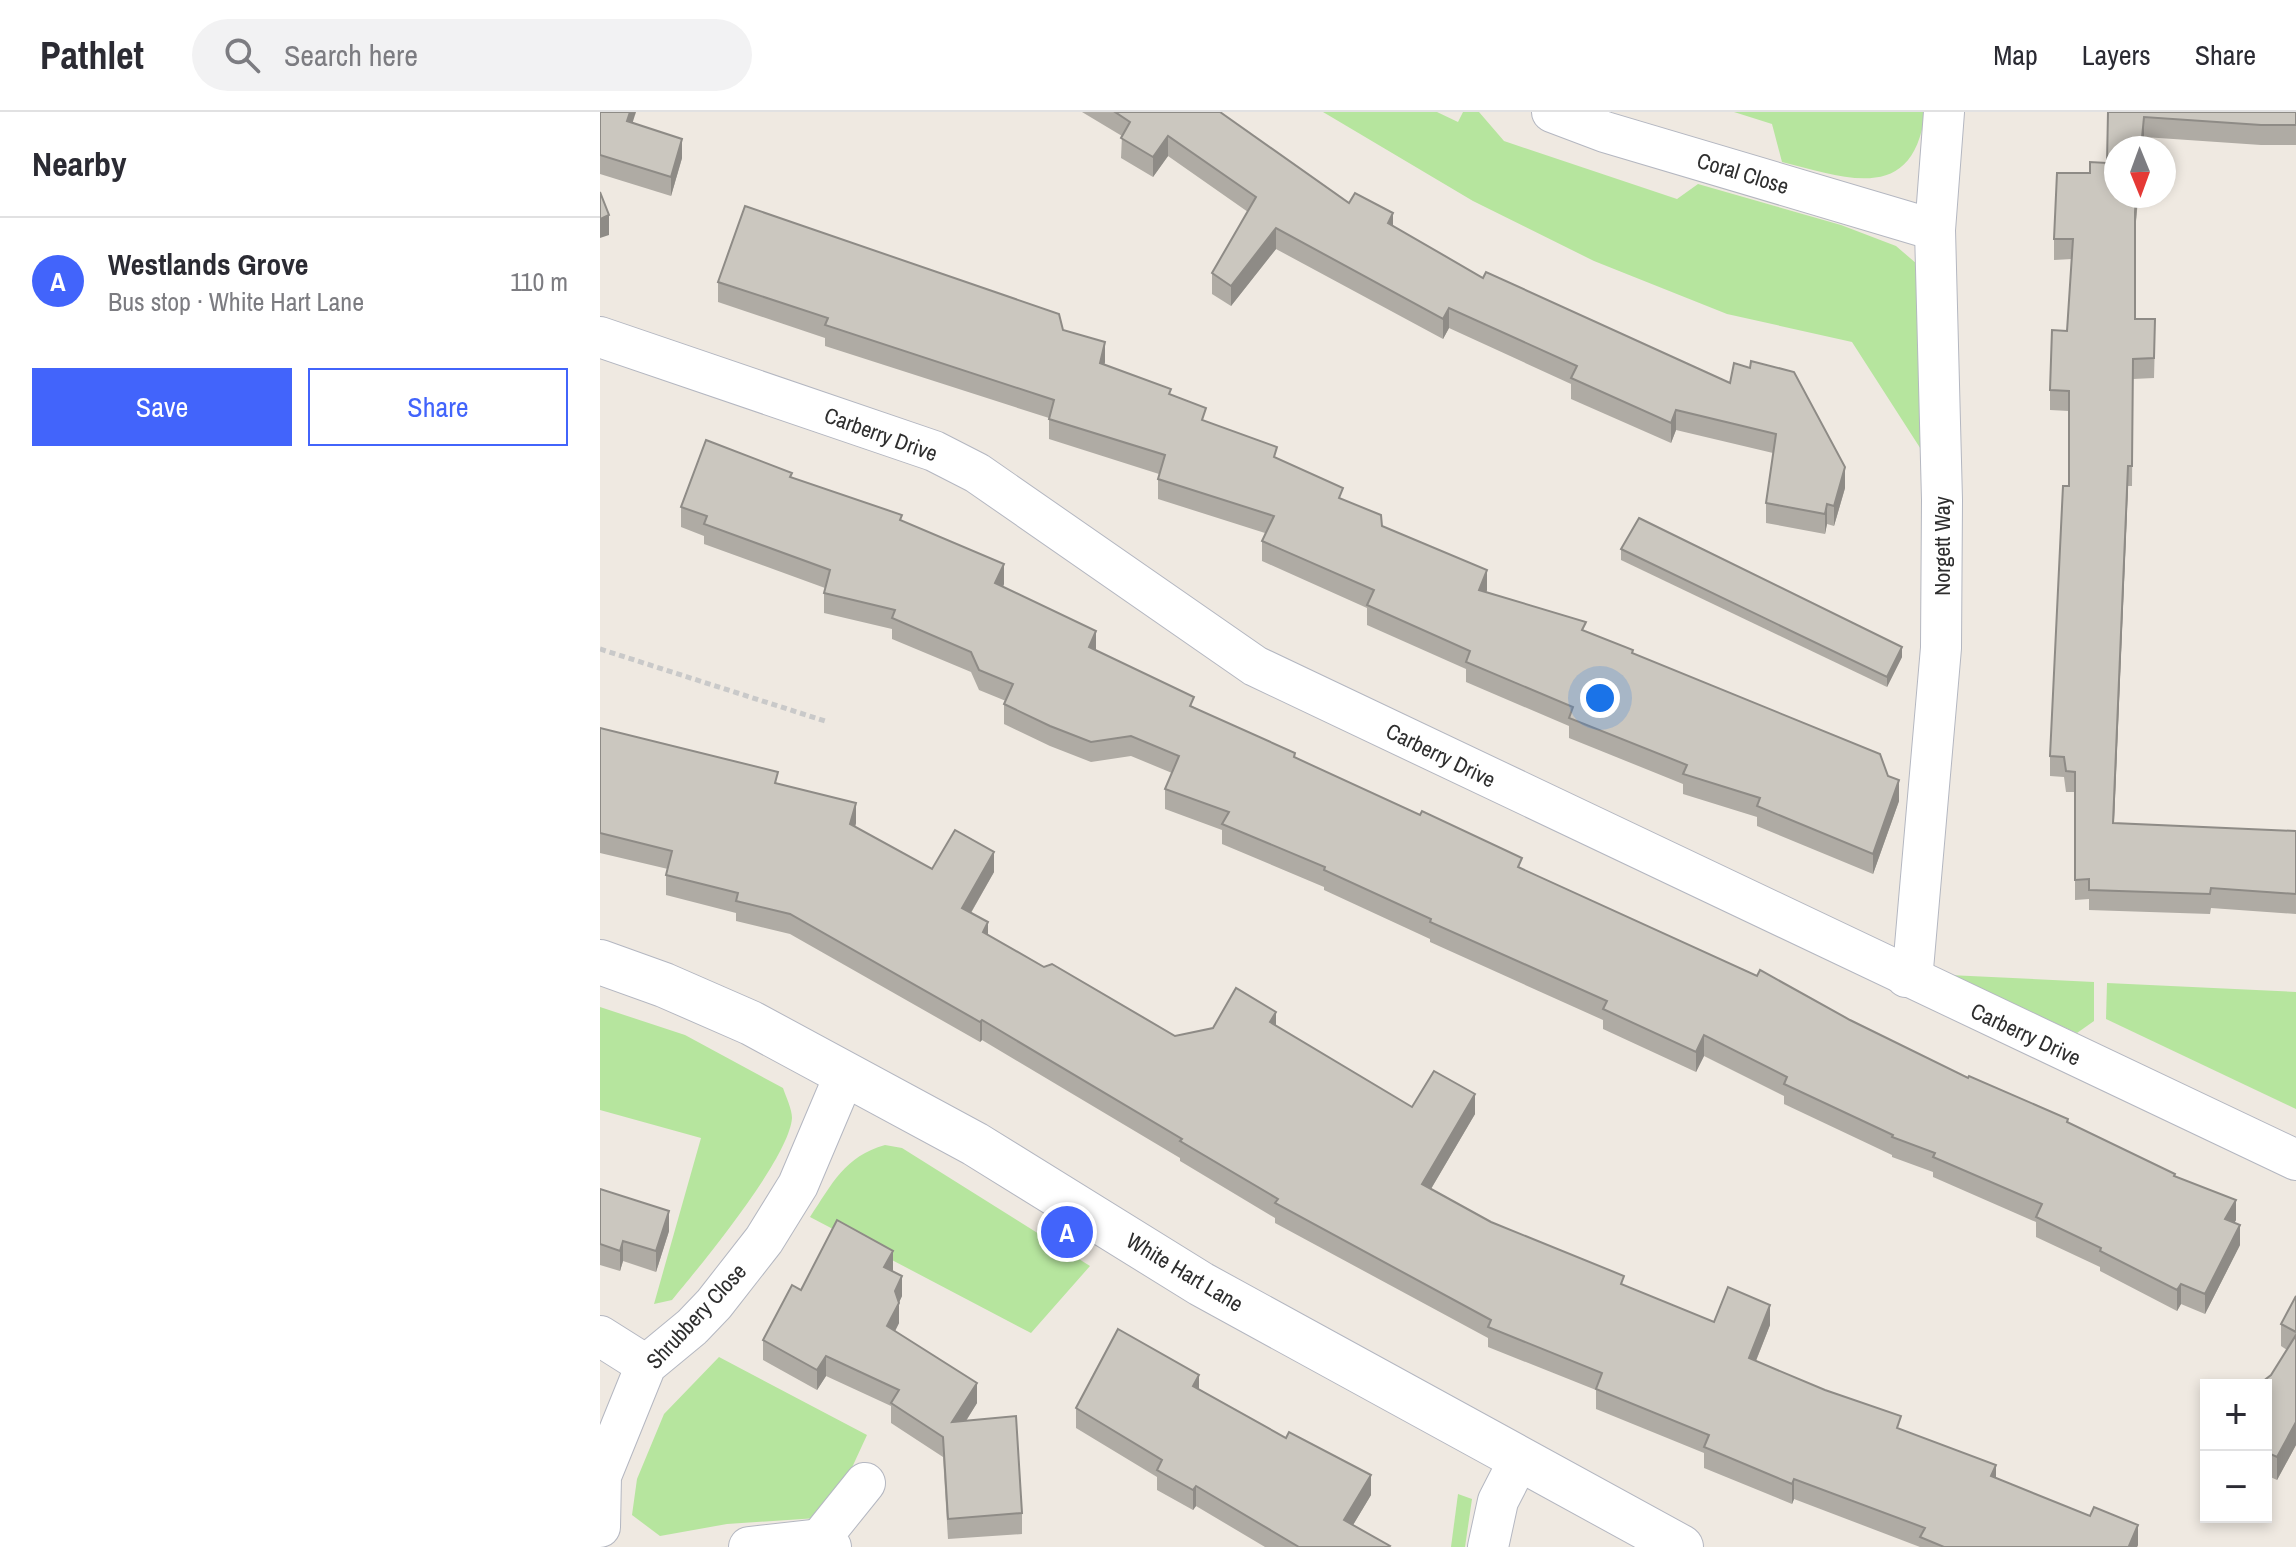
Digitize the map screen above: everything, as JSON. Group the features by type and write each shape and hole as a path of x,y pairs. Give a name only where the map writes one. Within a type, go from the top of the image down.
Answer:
{"street":[{"name":"Coral Close","path":"1552,112 1605,132 1935,230"},
{"name":"Norgett Way","path":"1906,977 1913,969 1941,648 1942,500 1935,230 1944,112"},
{"name":"Carberry Drive","path":"600,337 934,451 977,473 1255,666 2296,1160"},
{"name":"White Hart Lane","path":"600,962 664,985 751,1023 975,1144 1201,1284 1681,1547"},
{"name":"Shrubbery Close","path":"600,1527 601,1476 646,1365 692,1327 714,1304 764,1240 798,1185 845,1074"},
{"path":"600,1336 646,1365"},
{"path":"1488,1547 1498,1501 1519,1460"},
{"path":"749,1547 826,1543 865,1483"},
{"path":"600,1540 602,1547"}],"path":[{"path":"600,649 825,721"}],"green space":[{"path":"1323,112 1437,112 1458,122 1463,112 1479,112 1504,141 1677,199 1698,184 1841,225 1896,246 1931,276 1933,468 1852,342 1727,314 1594,261 1473,201"},
{"path":"1734,112 1925,112 1918,142 1907,161 1892,173 1873,178 1852,178 1782,162 1772,124"},
{"path":"1949,975 2094,982 2094,1021 2077,1033"},
{"path":"2107,983 2296,992 2296,1109 2106,1019"},
{"path":"600,1007 685,1035 783,1088 792,1114 787,1136 776,1159 741,1212 672,1300 654,1304 701,1138 600,1110"},
{"path":"885,1145 902,1148 1090,1266 1031,1333 810,1217 849,1164"},
{"path":"719,1357 867,1435 837,1500 817,1518 727,1524 660,1536 632,1515 637,1479 664,1414"},
{"path":"1458,1494 1472,1499 1465,1547 1451,1547"}],"building":[{"path":"600,112 630,112 627,121 682,139 671,177 600,155"},
{"path":"1115,112 1220,112 1349,203 1355,193 1393,213 1388,223 1483,278 1486,272 1730,383 1734,363 1750,368 1751,361 1794,372 1845,467 1834,506 1827,504 1825,514 1766,503 1776,434 1676,410 1671,423 1571,378 1577,366 1449,308 1443,319 1276,228 1231,286 1212,273 1256,197 1168,136 1153,157 1121,138 1130,122"},
{"path":"2108,112 2296,112 2296,125 2144,117 2142,136 2108,136"},
{"path":"2090,162 2104,163 2104,208 2135,208 2135,319 2155,319 2154,358 2133,359 2132,466 2128,466 2113,823 2296,831 2296,894 2211,888 2210,894 2089,890 2089,879 2075,880 2075,772 2066,771 2064,757 2050,756 2063,486 2069,486 2069,391 2050,390 2052,330 2067,331 2073,239 2054,239 2057,173 2090,173"},
{"path":"600,192 609,215 600,219"},
{"path":"745,206 1059,314 1063,330 1105,342 1100,363 1171,389 1169,394 1206,408 1202,420 1277,447 1274,457 1343,488 1339,498 1381,515 1382,526 1487,570 1479,590 1586,622 1582,630 1633,650 1632,653 1880,754 1888,776 1899,780 1873,854 1757,806 1760,798 1683,774 1687,765 1569,718 1573,707 1466,662 1470,651 1367,605 1374,590 1262,541 1274,516 1158,479 1165,455 1049,419 1054,400 825,325 828,318 718,282"},
{"path":"706,440 792,473 790,477 902,515 900,520 1004,564 995,583 1096,631 1089,647 1194,697 1190,706 1295,753 1294,757 1420,815 1422,811 1522,858 1518,867 1757,976 1760,970 1850,1020 1968,1078 2068,1119 2067,1122 2174,1176 2236,1200 2225,1219 2240,1225 2205,1294 2181,1284 2177,1290 2100,1251 2101,1248 2036,1217 2042,1204 1933,1157 1935,1153 1892,1137 1784,1084 1787,1077 1704,1035 1696,1052 1603,1009 1607,1001 1430,922 1431,919 1324,870 1325,867 1222,824 1229,812 1165,789 1179,756 1131,736 1091,742 1004,704 1013,684 979,670 971,652 892,618 895,610 824,593 830,570 704,524 707,516 681,507"},
{"path":"1639,518 1902,647 1887,677 1621,549"},
{"path":"600,728 778,772 775,783 856,803 850,824 932,869 955,830 994,852 962,908 988,922 983,932 1044,967 1052,964 1175,1036 1213,1028 1236,988 1276,1012 1270,1022 1412,1107 1434,1071 1475,1094 1422,1184 1491,1222 1624,1276 1621,1284 1714,1322 1728,1287 1770,1305 1749,1358 1825,1390 1901,1416 1897,1428 1996,1465 1991,1476 2090,1516 2094,1507 2138,1525 2131,1547 1944,1547 1920,1537 1925,1528 1794,1479 1792,1484 1704,1447 1709,1435 1596,1389 1602,1373 1488,1327 1491,1320 1275,1203 1278,1199 1180,1141 1182,1139 982,1020 980,1022 790,914 736,901 738,893 666,875 672,851 600,833"},
{"path":"600,1189 669,1211 656,1251 623,1241 620,1251 600,1244"},
{"path":"837,1220 893,1251 884,1267 902,1276 895,1291 899,1303 887,1326 977,1383 952,1422 1016,1416 1022,1513 948,1519 943,1437 891,1403 899,1390 826,1356 817,1370 763,1340 792,1285 801,1290"},
{"path":"2296,1296 2296,1332 2281,1324"},
{"path":"1118,1329 1199,1375 1193,1386 1286,1438 1289,1432 1371,1475 1344,1520 1390,1546 1299,1547 1196,1486 1193,1490 1157,1470 1162,1460 1076,1408"},
{"path":"2296,1335 2296,1422 2277,1457 2272,1455 2272,1379 2266,1379"}],"place":[{"name":"Westlands Grove","path":"1067,1232"}]}
